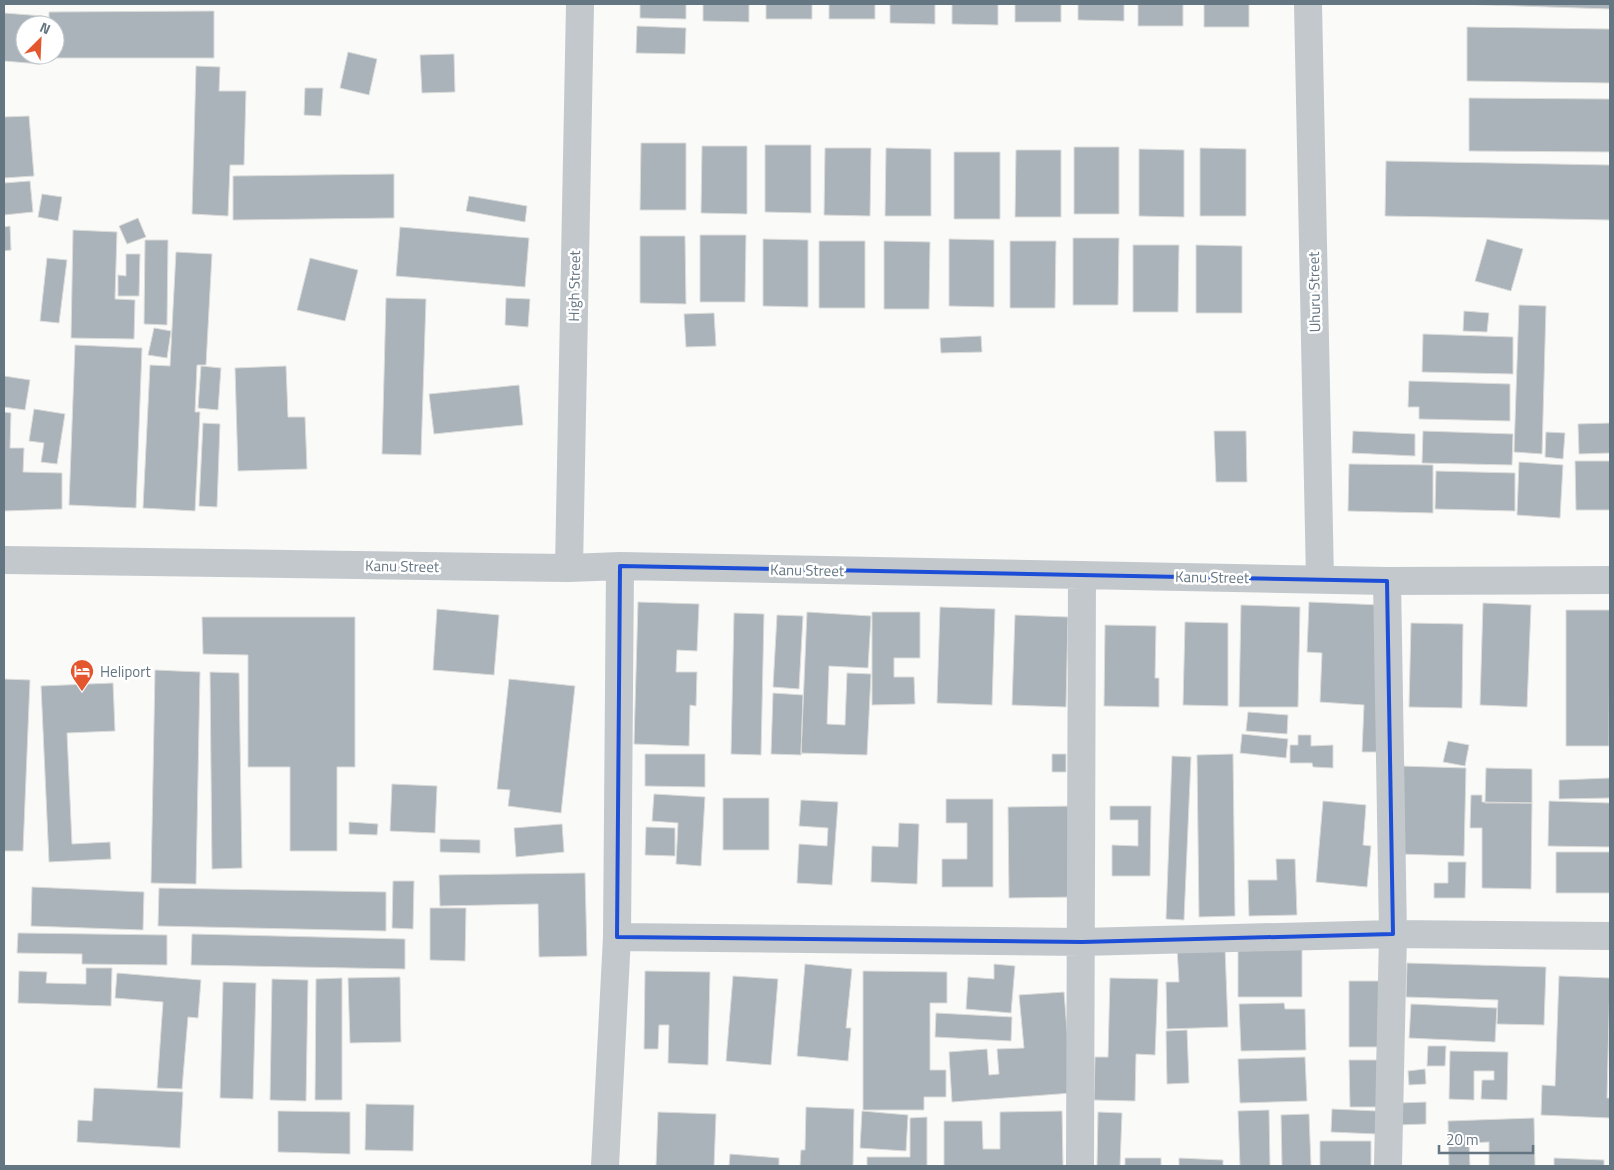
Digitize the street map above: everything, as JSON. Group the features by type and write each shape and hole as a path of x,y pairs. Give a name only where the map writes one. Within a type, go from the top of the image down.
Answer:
{"street":[{"name":"High Street","path":"569,568 580,4"},
{"name":"Uhuru Street","path":"1308,4 1320,580"},
{"name":"Kanu Street","path":"4,560 569,568 620,566 1388,581 1610,580"},
{"path":"605,1166 617,937 620,566"},
{"path":"1080,1166 1082,575"},
{"path":"1388,581 1393,934 1388,1166"},
{"path":"617,937 1082,942 1393,934 1610,936"}],"highlighted area":[{"path":"620,566 1387,581 1393,934 1082,942 617,937"}],"building":[{"path":"640,4 686,4 686,19 640,18"},
{"path":"703,4 749,4 749,22 703,21"},
{"path":"766,4 812,4 812,19 766,19"},
{"path":"829,4 875,4 875,19 829,19"},
{"path":"890,4 935,4 935,24 890,23"},
{"path":"952,4 998,4 998,25 952,24"},
{"path":"1015,4 1061,4 1061,22 1015,22"},
{"path":"1078,4 1124,4 1124,21 1078,20"},
{"path":"1138,4 1183,4 1183,26 1138,26"},
{"path":"1204,4 1249,4 1249,27 1204,27"},
{"path":"1459,4 1610,4 1610,9"},
{"path":"214,11 214,58 65,58 65,15 49,15 49,12"},
{"path":"4,13 30,15 15,15 15,62 4,61"},
{"path":"637,26 686,28 685,54 636,53"},
{"path":"1467,27 1610,29 1610,83 1467,81"},
{"path":"348,52 377,59 369,95 340,88"},
{"path":"454,54 455,92 422,93 420,55"},
{"path":"196,66 220,67 219,91 246,91 244,165 230,165 228,216 192,214"},
{"path":"305,88 323,88 321,116 304,115"},
{"path":"1469,98 1610,99 1610,152 1469,151"},
{"path":"29,116 34,176 4,178 4,117"},
{"path":"641,143 686,143 686,210 640,210"},
{"path":"765,145 811,145 811,213 765,212"},
{"path":"702,146 747,146 747,214 701,213"},
{"path":"1074,147 1119,147 1119,214 1074,214"},
{"path":"825,148 871,148 870,216 824,215"},
{"path":"886,148 931,149 931,216 885,216"},
{"path":"1200,148 1246,149 1246,216 1200,216"},
{"path":"1139,149 1184,150 1184,217 1139,216"},
{"path":"1016,150 1061,150 1061,217 1015,217"},
{"path":"954,152 1000,152 1000,219 954,219"},
{"path":"1386,161 1610,165 1610,220 1385,216"},
{"path":"394,174 394,218 233,220 233,176"},
{"path":"30,181 33,212 4,215 4,183"},
{"path":"42,194 62,197 58,221 38,217"},
{"path":"469,196 527,206 525,222 466,211"},
{"path":"138,218 146,237 127,244 119,226"},
{"path":"10,226 11,250 4,251 4,227"},
{"path":"400,227 529,238 525,287 396,276"},
{"path":"73,230 117,232 115,299 135,300 134,339 71,338"},
{"path":"700,235 746,235 745,302 700,302"},
{"path":"640,236 685,236 686,304 640,303"},
{"path":"1073,238 1119,238 1118,305 1073,305"},
{"path":"763,239 808,240 808,307 763,306"},
{"path":"949,239 994,240 994,307 949,306"},
{"path":"1487,239 1523,249 1511,291 1475,281"},
{"path":"145,240 168,240 167,325 144,324"},
{"path":"819,241 865,241 865,308 819,308"},
{"path":"884,241 930,242 929,309 884,309"},
{"path":"1010,241 1056,241 1055,308 1010,308"},
{"path":"1133,245 1179,245 1178,312 1133,312"},
{"path":"1196,245 1242,246 1242,313 1196,313"},
{"path":"176,252 212,254 206,365 197,365 195,412 200,412 195,511 143,508 150,365 170,366"},
{"path":"126,254 140,254 139,296 118,296 118,275 126,276"},
{"path":"47,258 67,260 59,323 40,321"},
{"path":"310,258 358,270 345,321 297,310"},
{"path":"386,298 426,299 421,455 382,454"},
{"path":"506,298 530,299 528,327 505,325"},
{"path":"1519,305 1546,306 1542,454 1514,452"},
{"path":"1464,311 1489,313 1487,332 1463,331"},
{"path":"714,313 716,346 686,347 684,314"},
{"path":"154,328 171,331 167,358 148,355"},
{"path":"1423,334 1513,337 1513,374 1422,372"},
{"path":"981,336 982,352 941,353 940,338"},
{"path":"75,345 142,348 136,508 69,505"},
{"path":"201,366 221,368 218,410 198,408"},
{"path":"286,366 288,417 305,417 307,469 238,471 235,368"},
{"path":"4,376 30,380 25,410 4,407"},
{"path":"1409,381 1510,384 1510,421 1419,419 1419,407 1408,407"},
{"path":"519,385 523,425 434,434 429,394"},
{"path":"34,409 65,414 57,464 41,462 44,443 29,441"},
{"path":"4,412 11,413 10,448 24,448 23,472 62,473 62,509 4,511"},
{"path":"203,423 220,424 217,507 199,506"},
{"path":"1610,423 1610,453 1579,454 1578,424"},
{"path":"1214,431 1246,431 1247,482 1216,482"},
{"path":"1353,431 1415,434 1415,456 1352,453"},
{"path":"1423,431 1513,434 1512,465 1422,463"},
{"path":"1546,432 1565,433 1563,459 1545,457"},
{"path":"1575,461 1610,461 1610,510 1576,510"},
{"path":"1519,462 1563,465 1560,518 1517,515"},
{"path":"1349,464 1433,465 1433,513 1348,511"},
{"path":"1436,471 1515,473 1515,511 1435,509"},
{"path":"638,602 699,604 697,651 677,650 676,672 697,672 696,706 690,705 689,746 634,744"},
{"path":"1309,602 1381,605 1379,752 1362,752 1364,705 1320,702 1322,653 1307,652"},
{"path":"1483,603 1531,605 1527,707 1480,705"},
{"path":"1241,605 1300,607 1298,707 1239,707"},
{"path":"940,607 995,609 992,705 937,703"},
{"path":"437,609 499,615 494,675 433,670"},
{"path":"1566,610 1610,610 1609,746 1566,746"},
{"path":"807,612 871,616 868,668 829,666 827,724 845,725 847,673 871,674 867,755 801,753"},
{"path":"872,612 920,612 920,658 894,658 894,677 914,677 915,704 872,705"},
{"path":"734,613 764,614 761,755 731,754"},
{"path":"777,615 803,616 799,689 773,687"},
{"path":"1015,615 1068,617 1066,707 1012,705"},
{"path":"202,617 355,617 355,767 337,767 337,851 290,851 290,767 248,767 248,655 203,654"},
{"path":"1185,622 1228,623 1228,706 1183,705"},
{"path":"1411,623 1463,624 1462,708 1409,707"},
{"path":"1105,625 1156,626 1155,678 1159,678 1159,707 1104,706"},
{"path":"155,670 200,672 196,884 151,883"},
{"path":"210,672 239,673 242,868 212,869"},
{"path":"4,679 30,680 23,851 4,851"},
{"path":"509,679 575,686 561,813 508,806 510,790 497,789"},
{"path":"113,683 115,731 67,733 72,844 110,842 111,859 49,862 41,686"},
{"path":"773,693 803,695 801,755 771,754"},
{"path":"1248,712 1288,715 1287,734 1246,731"},
{"path":"1242,734 1288,739 1286,758 1240,753"},
{"path":"1298,735 1311,735 1311,746 1333,745 1333,768 1313,767 1312,763 1290,763 1290,745 1298,745"},
{"path":"1448,741 1469,745 1465,766 1443,762"},
{"path":"645,754 705,754 705,787 645,786"},
{"path":"1052,754 1066,754 1066,772 1052,772"},
{"path":"1233,754 1235,916 1199,917 1197,755"},
{"path":"1172,756 1191,757 1184,920 1166,919"},
{"path":"1400,766 1466,768 1464,856 1399,854"},
{"path":"1486,768 1532,769 1532,803 1485,803"},
{"path":"1610,778 1610,798 1559,799 1559,780"},
{"path":"392,784 437,786 435,833 390,831"},
{"path":"654,794 705,797 701,866 676,864 678,823 652,821"},
{"path":"1471,795 1482,795 1482,802 1532,803 1531,889 1482,888 1482,828 1470,828"},
{"path":"723,798 769,798 769,850 723,850"},
{"path":"946,799 993,799 993,887 942,887 942,859 967,859 967,823 946,823"},
{"path":"801,800 838,802 832,885 797,883 799,844 827,846 828,828 799,826"},
{"path":"1323,801 1366,805 1363,845 1371,846 1367,887 1316,882"},
{"path":"1549,801 1610,803 1610,847 1548,846"},
{"path":"1072,806 1074,897 1009,898 1008,807"},
{"path":"1110,806 1151,806 1150,876 1112,876 1112,845 1138,846 1138,820 1110,820"},
{"path":"349,822 378,824 377,835 349,834"},
{"path":"899,823 919,824 917,884 871,882 872,846 898,847"},
{"path":"562,824 564,852 516,857 514,828"},
{"path":"646,827 675,828 675,856 645,855"},
{"path":"440,839 480,840 480,853 440,852"},
{"path":"1556,852 1610,852 1610,893 1556,893"},
{"path":"1276,859 1295,859 1297,915 1249,916 1248,880 1277,880"},
{"path":"1448,862 1466,862 1465,898 1434,898 1434,883 1448,883"},
{"path":"585,873 587,956 539,957 538,904 440,906 439,875"},
{"path":"393,881 414,881 413,929 392,928"},
{"path":"32,887 144,892 143,930 31,926"},
{"path":"159,888 386,892 386,931 158,926"},
{"path":"430,908 466,908 465,961 430,960"},
{"path":"18,933 167,935 167,965 82,964 82,954 17,953"},
{"path":"192,934 405,939 405,969 191,965"},
{"path":"1238,946 1302,946 1302,997 1238,997"},
{"path":"1225,947 1228,1027 1167,1029 1166,982 1179,982 1177,948"},
{"path":"1407,963 1546,967 1544,1025 1497,1024 1498,1000 1406,997"},
{"path":"805,964 852,969 846,1028 851,1028 848,1061 797,1056"},
{"path":"994,964 1015,966 1011,1013 966,1009 968,977 994,979"},
{"path":"86,968 112,968 111,1006 18,1003 19,971 47,972 46,983 86,984"},
{"path":"645,971 710,972 708,1065 668,1063 669,1025 659,1025 658,1049 644,1049"},
{"path":"863,971 947,972 947,1003 930,1003 930,1070 946,1070 946,1097 924,1097 924,1110 863,1110"},
{"path":"117,973 201,980 198,1018 188,1017 182,1089 157,1088 163,1002 115,998"},
{"path":"733,976 778,979 771,1065 726,1061"},
{"path":"1559,976 1610,978 1607,1098 1610,1098 1610,1118 1541,1115 1542,1085 1555,1086"},
{"path":"400,977 401,1042 350,1043 348,978"},
{"path":"342,978 342,1100 315,1100 316,979"},
{"path":"1110,978 1158,979 1155,1055 1136,1054 1135,1101 1094,1100 1095,1057 1108,1057"},
{"path":"272,979 308,980 306,1101 270,1100"},
{"path":"1349,981 1381,981 1380,1047 1349,1047"},
{"path":"223,982 256,983 253,1099 220,1098"},
{"path":"1064,992 1072,1093 952,1102 949,1052 987,1049 989,1075 999,1074 997,1049 1024,1048 1019,995"},
{"path":"1284,1003 1285,1009 1305,1009 1306,1050 1241,1051 1239,1004"},
{"path":"1411,1004 1497,1008 1495,1042 1409,1038"},
{"path":"936,1013 1012,1017 1011,1041 935,1037"},
{"path":"1187,1030 1189,1083 1167,1084 1166,1031"},
{"path":"1428,1046 1446,1046 1445,1066 1427,1066"},
{"path":"1450,1051 1508,1052 1507,1100 1481,1099 1482,1080 1494,1080 1494,1071 1474,1071 1474,1100 1449,1099"},
{"path":"1305,1057 1307,1101 1240,1103 1238,1059"},
{"path":"1349,1060 1379,1060 1381,1107 1350,1107"},
{"path":"1425,1069 1426,1084 1409,1085 1408,1071"},
{"path":"94,1088 183,1092 180,1148 77,1142 78,1120 92,1121"},
{"path":"1426,1102 1426,1124 1398,1125 1398,1103"},
{"path":"366,1104 414,1105 413,1151 365,1150"},
{"path":"806,1107 854,1109 853,1166 800,1166 801,1150 805,1150"},
{"path":"1332,1109 1377,1111 1376,1134 1331,1132"},
{"path":"1269,1110 1270,1166 1240,1166 1238,1111"},
{"path":"278,1111 350,1112 350,1154 278,1152"},
{"path":"862,1111 908,1115 906,1151 860,1148"},
{"path":"1062,1111 1063,1166 944,1166 944,1121 982,1121 983,1149 1000,1149 1000,1112"},
{"path":"658,1112 716,1114 714,1166 656,1166"},
{"path":"1098,1112 1122,1113 1120,1166 1097,1166"},
{"path":"1309,1114 1311,1166 1282,1166 1281,1115"},
{"path":"927,1117 927,1166 867,1166 867,1157 910,1157 910,1118"},
{"path":"1534,1118 1535,1166 1489,1166 1489,1142 1469,1143 1470,1166 1449,1166 1448,1121"},
{"path":"1320,1141 1371,1141 1371,1166 1320,1166"},
{"path":"730,1154 779,1158 779,1166 729,1166"},
{"path":"1125,1158 1161,1158 1161,1166 1125,1166"},
{"path":"1179,1158 1223,1160 1223,1166 1179,1166"},
{"path":"1554,1158 1604,1160 1604,1166 1554,1166"}],"place":[{"name":"Heliport","path":"82,692"}]}
